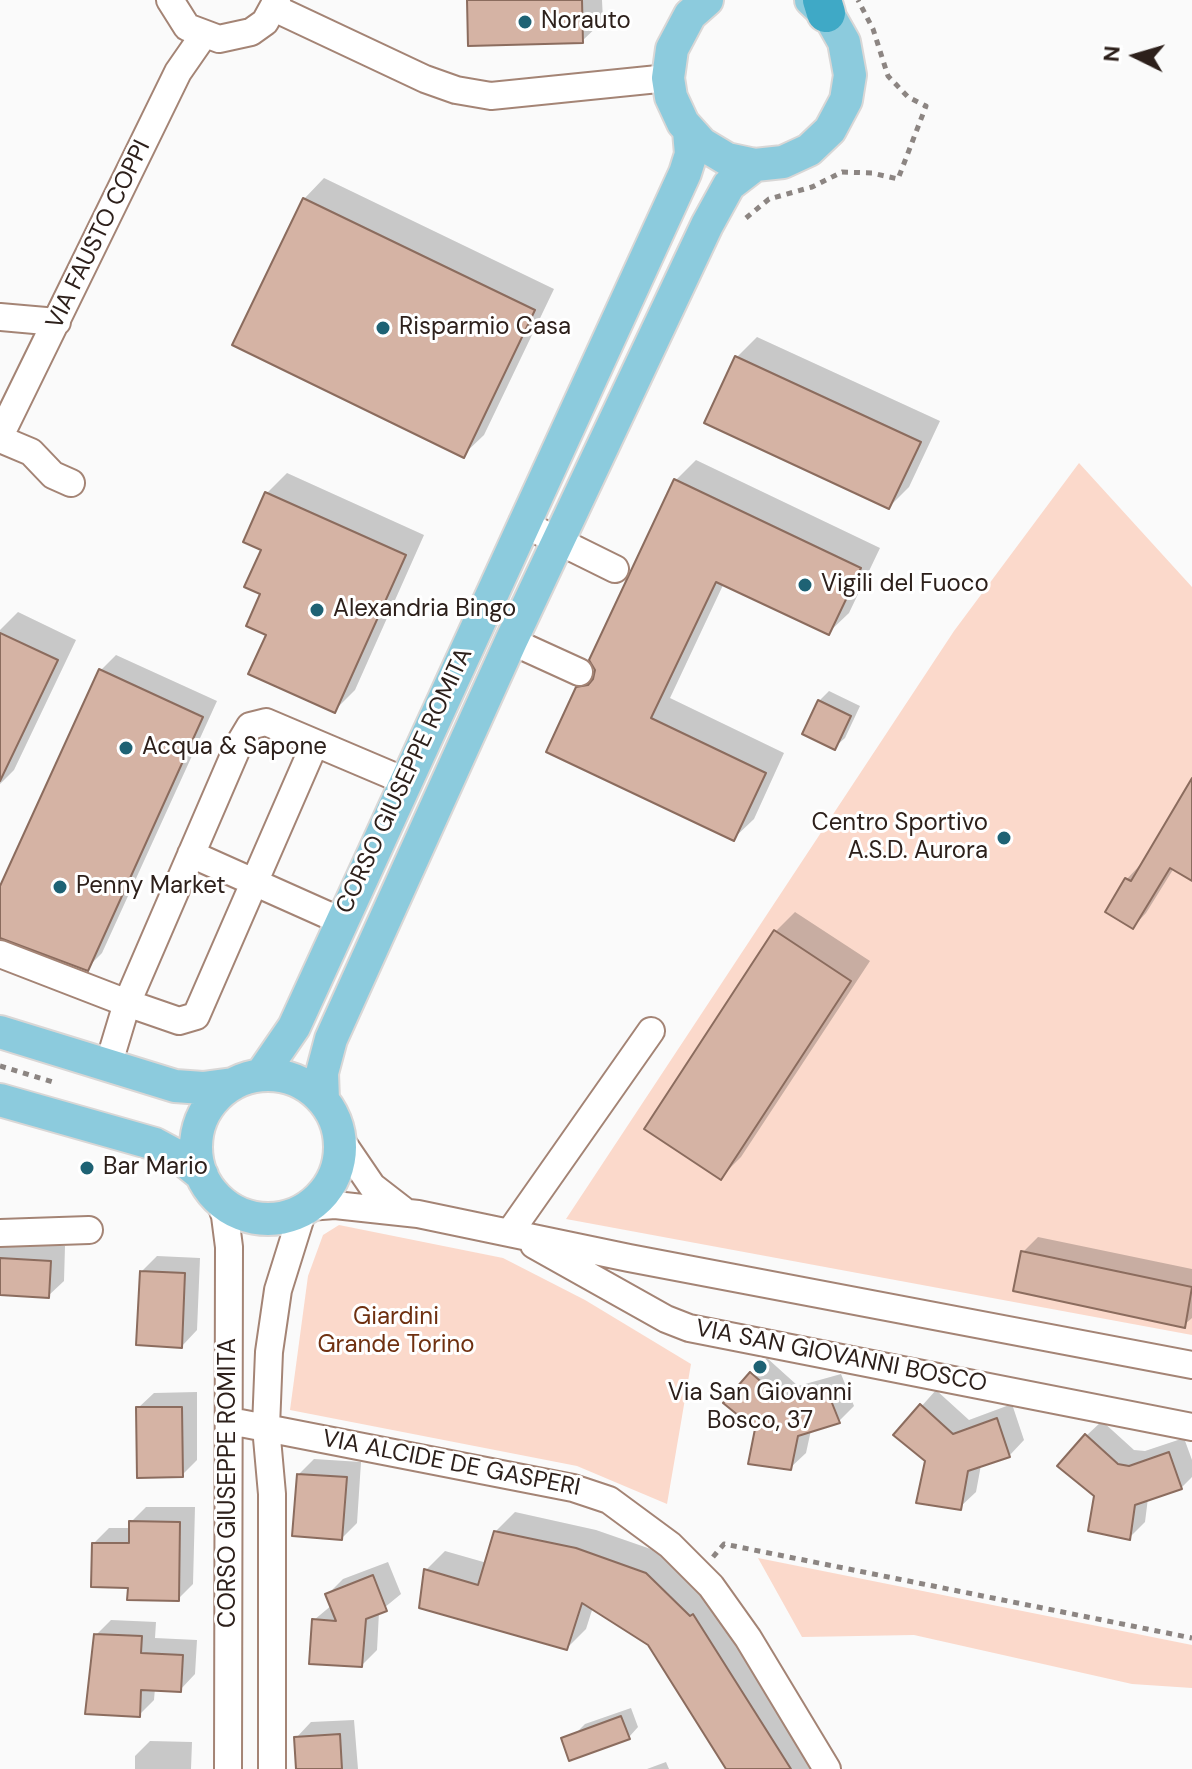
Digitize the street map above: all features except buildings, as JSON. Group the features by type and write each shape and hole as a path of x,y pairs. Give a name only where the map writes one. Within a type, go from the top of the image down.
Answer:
{"main road":[{"path":"707,0 680,12 668,78 675,106 689,131 718,155 755,165 783,162 809,150 839,116 848,92 848,58 840,34 820,4"},
{"name":"CORSO GIUSEPPE ROMITA","path":"247,1080 294,1027 522,523 685,173 691,154 689,131"},
{"name":"CORSO GIUSEPPE ROMITA","path":"323,1100 322,1073 331,1039 511,641 712,215 736,177 755,165"},
{"path":"0,1032 184,1087 247,1080 295,1080 323,1100 334,1118 340,1139 334,1175 327,1189 305,1209 283,1217 257,1218 237,1212 181,1158 155,1144 0,1100"},
{"path":"210,1187 196,1147 202,1118 215,1098 247,1080"}],"street":[{"path":"170,0 187,27 203,36 236,38 265,22 275,4 425,79 456,90 491,96 668,78"},
{"name":"VIA FAUSTO COPPI","path":"0,438 178,72 203,36"},
{"path":"0,317 57,322"},
{"path":"0,438 31,452 53,475 71,483"},
{"path":"522,523 615,569"},
{"path":"511,641 579,672"},
{"path":"108,1066 127,1003 250,726 266,722 405,781"},
{"path":"0,954 179,1021 196,1016 315,743"},
{"path":"191,854 341,921"},
{"path":"510,1232 651,1031"},
{"path":"340,1139 357,1168 379,1193 397,1207 418,1214"},
{"name":"CORSO GIUSEPPE ROMITA","path":"210,1187 225,1216 229,1247 228,1769"},
{"path":"305,1209 335,1205 418,1214"},
{"name":"CORSO GIUSEPPE ROMITA","path":"272,1769 272,1494 266,1427 272,1318 289,1245 305,1209"},
{"name":"VIA SAN GIOVANNI BOSCO","path":"418,1214 629,1258 1192,1365"},
{"path":"0,1233 89,1230"},
{"name":"VIA SAN GIOVANNI BOSCO","path":"510,1232 666,1319 689,1328 1192,1427"},
{"name":"VIA ALCIDE DE GASPERI","path":"230,1421 593,1493 632,1516 698,1572 748,1638 827,1769"}],"path":[{"path":"698,1572 724,1544 1192,1638"}],"green space":[{"name":"Centro Sportivo A.S.D. Aurora","path":"1079,463 1192,587 1192,1335 566,1219 954,631"},
{"name":"Giardini Grande Torino","path":"339,1225 503,1258 585,1300 691,1364 667,1504 577,1466 290,1410 308,1276 323,1235"},
{"path":"758,1558 1192,1645 1192,1688 1132,1684 914,1635 802,1637"}],"place":[{"name":"Norauto","path":"525,22"},
{"name":"Risparmio Casa","path":"383,328"},
{"name":"Vigili del Fuoco","path":"805,585"},
{"name":"Alexandria Bingo","path":"317,610"},
{"name":"Acqua & Sapone","path":"126,748"},
{"name":"Centro Sportivo A.S.D. Aurora","path":"1004,838"},
{"name":"Penny Market","path":"60,887"},
{"name":"Bar Mario","path":"87,1168"},
{"name":"Via San Giovanni Bosco, 37","path":"760,1367"}]}
